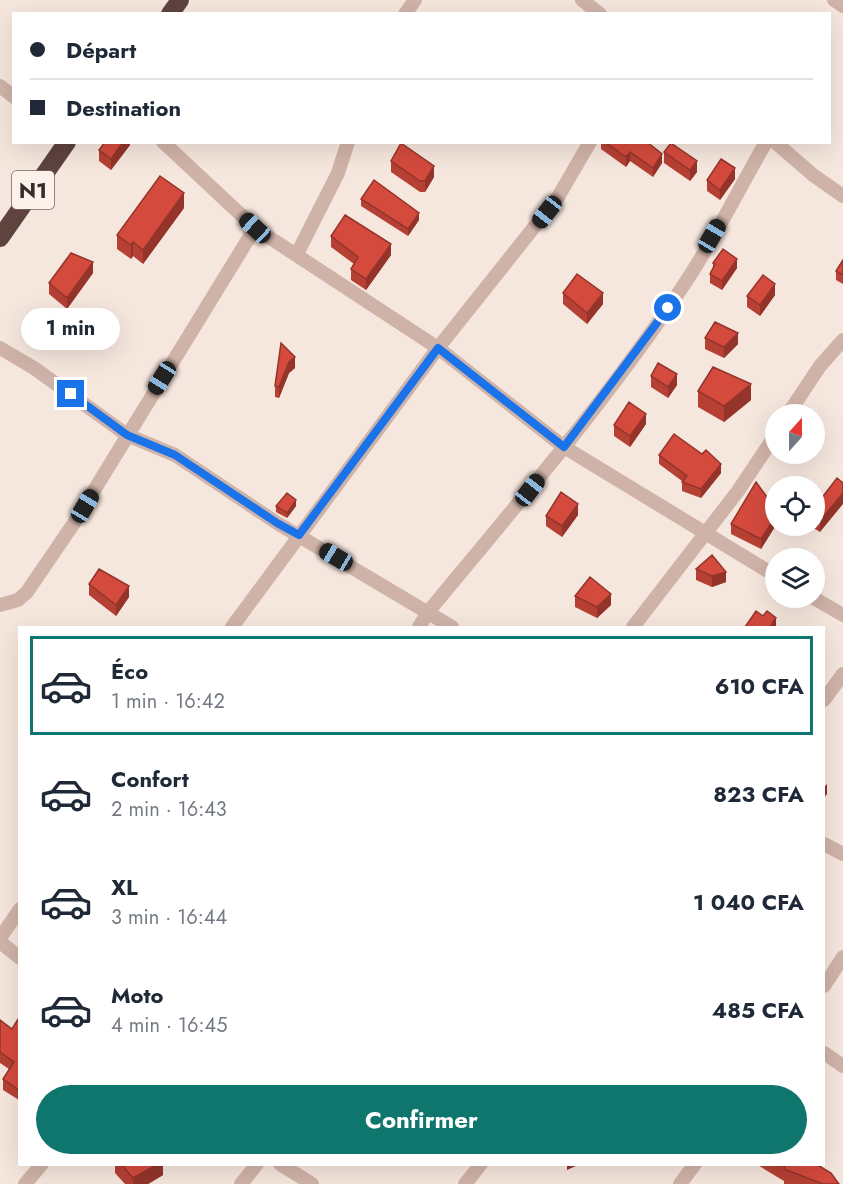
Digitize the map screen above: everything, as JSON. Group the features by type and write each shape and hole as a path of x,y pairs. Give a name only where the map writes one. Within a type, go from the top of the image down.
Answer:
{"highway":[{"name":"N1","path":"0,238 66,144"}],"street":[{"path":"582,0 597,12"},
{"path":"834,0 843,6"},
{"path":"165,144 255,228 438,348 564,447 705,536 765,570"},
{"path":"297,254 338,173 347,144"},
{"path":"233,626 438,348 558,197 589,144"},
{"path":"420,626 428,612 506,521 634,356 690,275 765,144"},
{"path":"777,144 813,175 843,196"},
{"path":"0,605 18,600 27,592 74,523 255,228"},
{"path":"795,404 820,366 843,340"},
{"path":"0,348 34,368 127,435 175,455 277,523 450,626"},
{"path":"634,626 705,536 765,450"},
{"path":"825,605 843,615"},
{"path":"825,699 843,674"},
{"path":"825,845 843,854"},
{"path":"18,912 0,940 18,956"},
{"path":"825,984 843,957"},
{"path":"825,1054 843,1066"},
{"path":"25,1184 40,1166"},
{"path":"241,1184 255,1166"},
{"path":"283,1166 312,1184"},
{"path":"465,1184 479,1166"},
{"path":"680,1184 694,1166"}],"building":[{"path":"104,144 122,144 111,159 99,150"},
{"path":"402,144 434,166 425,181 420,181 391,161"},
{"path":"608,144 650,144 662,154 653,168 630,152 626,157"},
{"path":"672,144 697,161 690,170 664,152"},
{"path":"721,159 735,168 720,190 707,180"},
{"path":"160,176 184,193 143,250 133,242 131,245 117,235"},
{"path":"374,180 419,213 408,229 361,199"},
{"path":"345,215 391,244 366,279 351,269 358,257 331,236"},
{"path":"723,249 737,259 722,281 710,274 715,264 713,263"},
{"path":"71,253 93,262 67,298 49,283"},
{"path":"843,260 843,275 836,271"},
{"path":"577,274 603,293 587,313 563,293"},
{"path":"763,275 775,284 760,305 747,296"},
{"path":"715,322 738,333 724,347 705,338"},
{"path":"281,343 295,357 289,362 279,387 275,386"},
{"path":"658,363 677,374 668,387 651,376"},
{"path":"713,367 751,384 724,406 698,391"},
{"path":"629,402 646,414 630,436 614,425"},
{"path":"674,434 702,454 706,450 721,464 701,489 682,482 687,476 659,455"},
{"path":"837,478 843,483 843,493 825,515 825,494"},
{"path":"756,482 765,494 765,533 761,539 731,524"},
{"path":"561,492 578,504 562,526 546,516"},
{"path":"287,493 296,500 287,513 276,506"},
{"path":"712,555 726,572 712,576 696,569"},
{"path":"99,569 129,586 116,605 89,584"},
{"path":"590,577 611,594 597,607 575,596"},
{"path":"756,611 763,616 767,611 776,618 771,626 746,626"},
{"path":"18,1019 18,1089 3,1079 14,1062 0,1052 0,1020 12,1029"},
{"path":"123,1166 154,1166 133,1178"},
{"path":"783,1166 819,1166 831,1173 839,1184 823,1184 784,1169"}],"route":[{"path":"71,394 127,435 175,455 277,523 299,535 438,348 564,447 668,308"}]}
